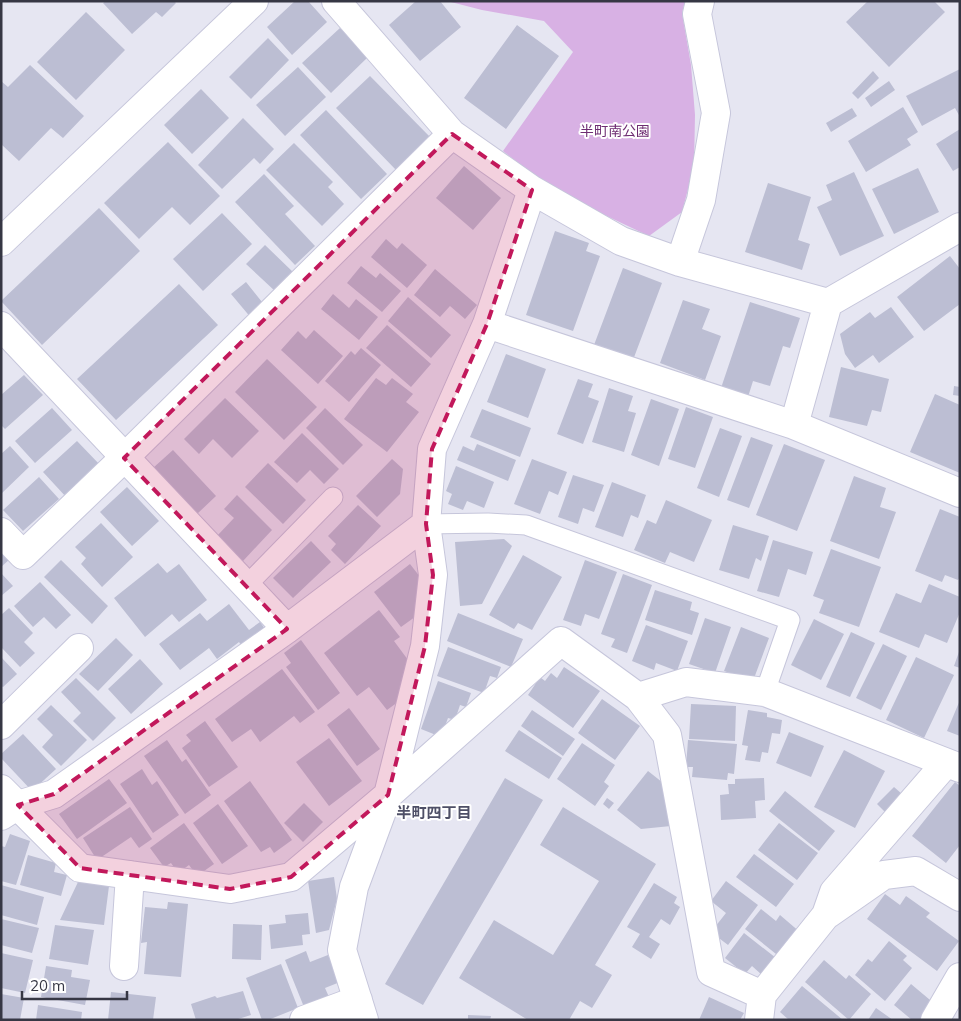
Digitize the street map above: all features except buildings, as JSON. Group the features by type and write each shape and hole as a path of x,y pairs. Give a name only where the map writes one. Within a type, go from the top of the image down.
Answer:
{"street":[{"path":"1,242 254,1"},
{"path":"336,1 452,134 532,190 622,241 680,262 828,303"},
{"path":"680,262 701,200 716,113 697,14 700,1"},
{"path":"1,532 23,555 124,458 452,134"},
{"path":"304,1020 361,1010 342,950 354,887 388,795 425,646 433,575 426,524 432,448 487,324 532,190"},
{"path":"794,424 828,303 960,227"},
{"path":"487,324 794,424 960,493"},
{"path":"1,326 287,629"},
{"path":"7,803 54,794 287,629 426,524"},
{"path":"7,803 80,868 230,889 291,877 388,795 561,641 638,696 667,735 711,972 760,1007 826,915 834,892 953,765 764,692 686,682 638,696"},
{"path":"1,725 79,648"},
{"path":"826,915 884,875 916,871 960,897"},
{"path":"124,966 130,874"},
{"path":"935,1020 960,977"}],"lane":[{"path":"246,586 333,497"},
{"path":"426,524 526,525 790,620 764,692"}],"highlighted area":[{"path":"452,134 532,190 487,324 432,449 426,524 433,575 425,646 388,795 291,877 230,889 80,868 18,805 54,794 287,629 124,458"}],"green space":[{"name":"半町南公園","path":"447,1 685,1 682,13 691,65 695,115 694,166 682,212 649,236 594,210 539,179 503,151 573,52 544,21 482,10"}],"district":[{"name":"半町四丁目","path":"434,812"}]}
